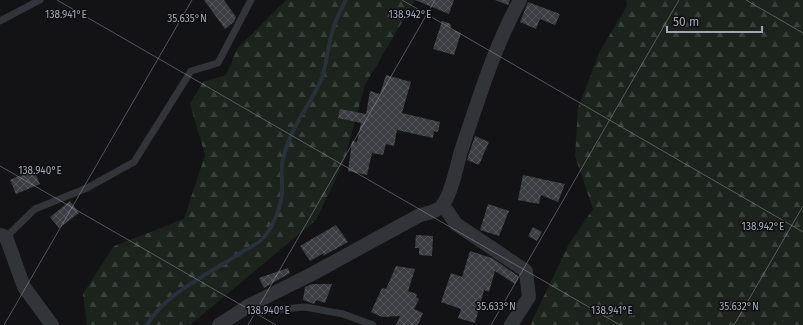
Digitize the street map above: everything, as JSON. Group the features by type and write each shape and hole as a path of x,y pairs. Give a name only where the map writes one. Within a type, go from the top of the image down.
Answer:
{"street":[{"path":"219,325 252,304 312,274 420,215 437,210 442,205 451,189 454,172 511,16 520,0"},
{"path":"442,205 456,224 526,271 529,297 511,325"},
{"path":"3,236 24,287 52,325"}],"lane":[{"path":"0,21 40,0"},
{"path":"3,236 35,208 87,188 134,162 191,71 218,63 251,0"},
{"path":"252,304 261,311 305,308 343,314 373,325"}],"green space":[{"path":"286,0 415,0 365,85 344,161 316,220 190,325 87,325 83,294 114,246 184,219 205,155 190,104 203,82 226,75 237,49"},
{"path":"626,0 803,0 803,325 530,325 569,244 593,209 575,156 578,108 600,51 627,6"}],"building":[{"path":"204,0 224,0 236,17 234,22 225,29"},
{"path":"415,0 454,0 449,14"},
{"path":"495,0 510,0 508,5"},
{"path":"528,2 560,14 555,25 540,19 536,29 520,22"},
{"path":"442,21 451,24 450,29 461,33 454,55 433,49"},
{"path":"386,75 411,82 402,113 440,122 438,132 434,131 433,138 397,130 394,146 386,144 383,155 372,153 367,175 348,171 352,141 357,142 361,123 338,118 340,109 366,114 370,91 380,94"},
{"path":"475,136 489,142 479,165 467,160"},
{"path":"33,169 40,184 16,194 10,180"},
{"path":"523,175 565,184 558,202 541,195 539,204 518,200"},
{"path":"70,201 79,213 59,228 50,217"},
{"path":"488,204 509,211 499,236 480,230"},
{"path":"336,225 348,242 323,256 324,253 310,261 300,246"},
{"path":"533,227 542,232 537,241 528,236"},
{"path":"416,235 433,236 432,256 419,255 419,248 415,248"},
{"path":"470,251 492,258 518,276 515,284 495,271 489,292 484,290 475,323 458,318 461,309 441,302 451,273 462,277"},
{"path":"396,266 415,269 408,291 417,294 416,297 419,299 414,309 423,313 418,325 396,325 400,316 382,317 371,312 382,288 386,289"},
{"path":"288,268 290,273 264,288 259,278"},
{"path":"312,284 332,284 325,303 316,300 314,304 303,300 305,287"}],"waterway":[{"path":"147,325 165,303 177,293 257,243 267,233 276,218 281,200 282,164 286,148 290,137 321,80 325,69 333,29 346,0"}]}
